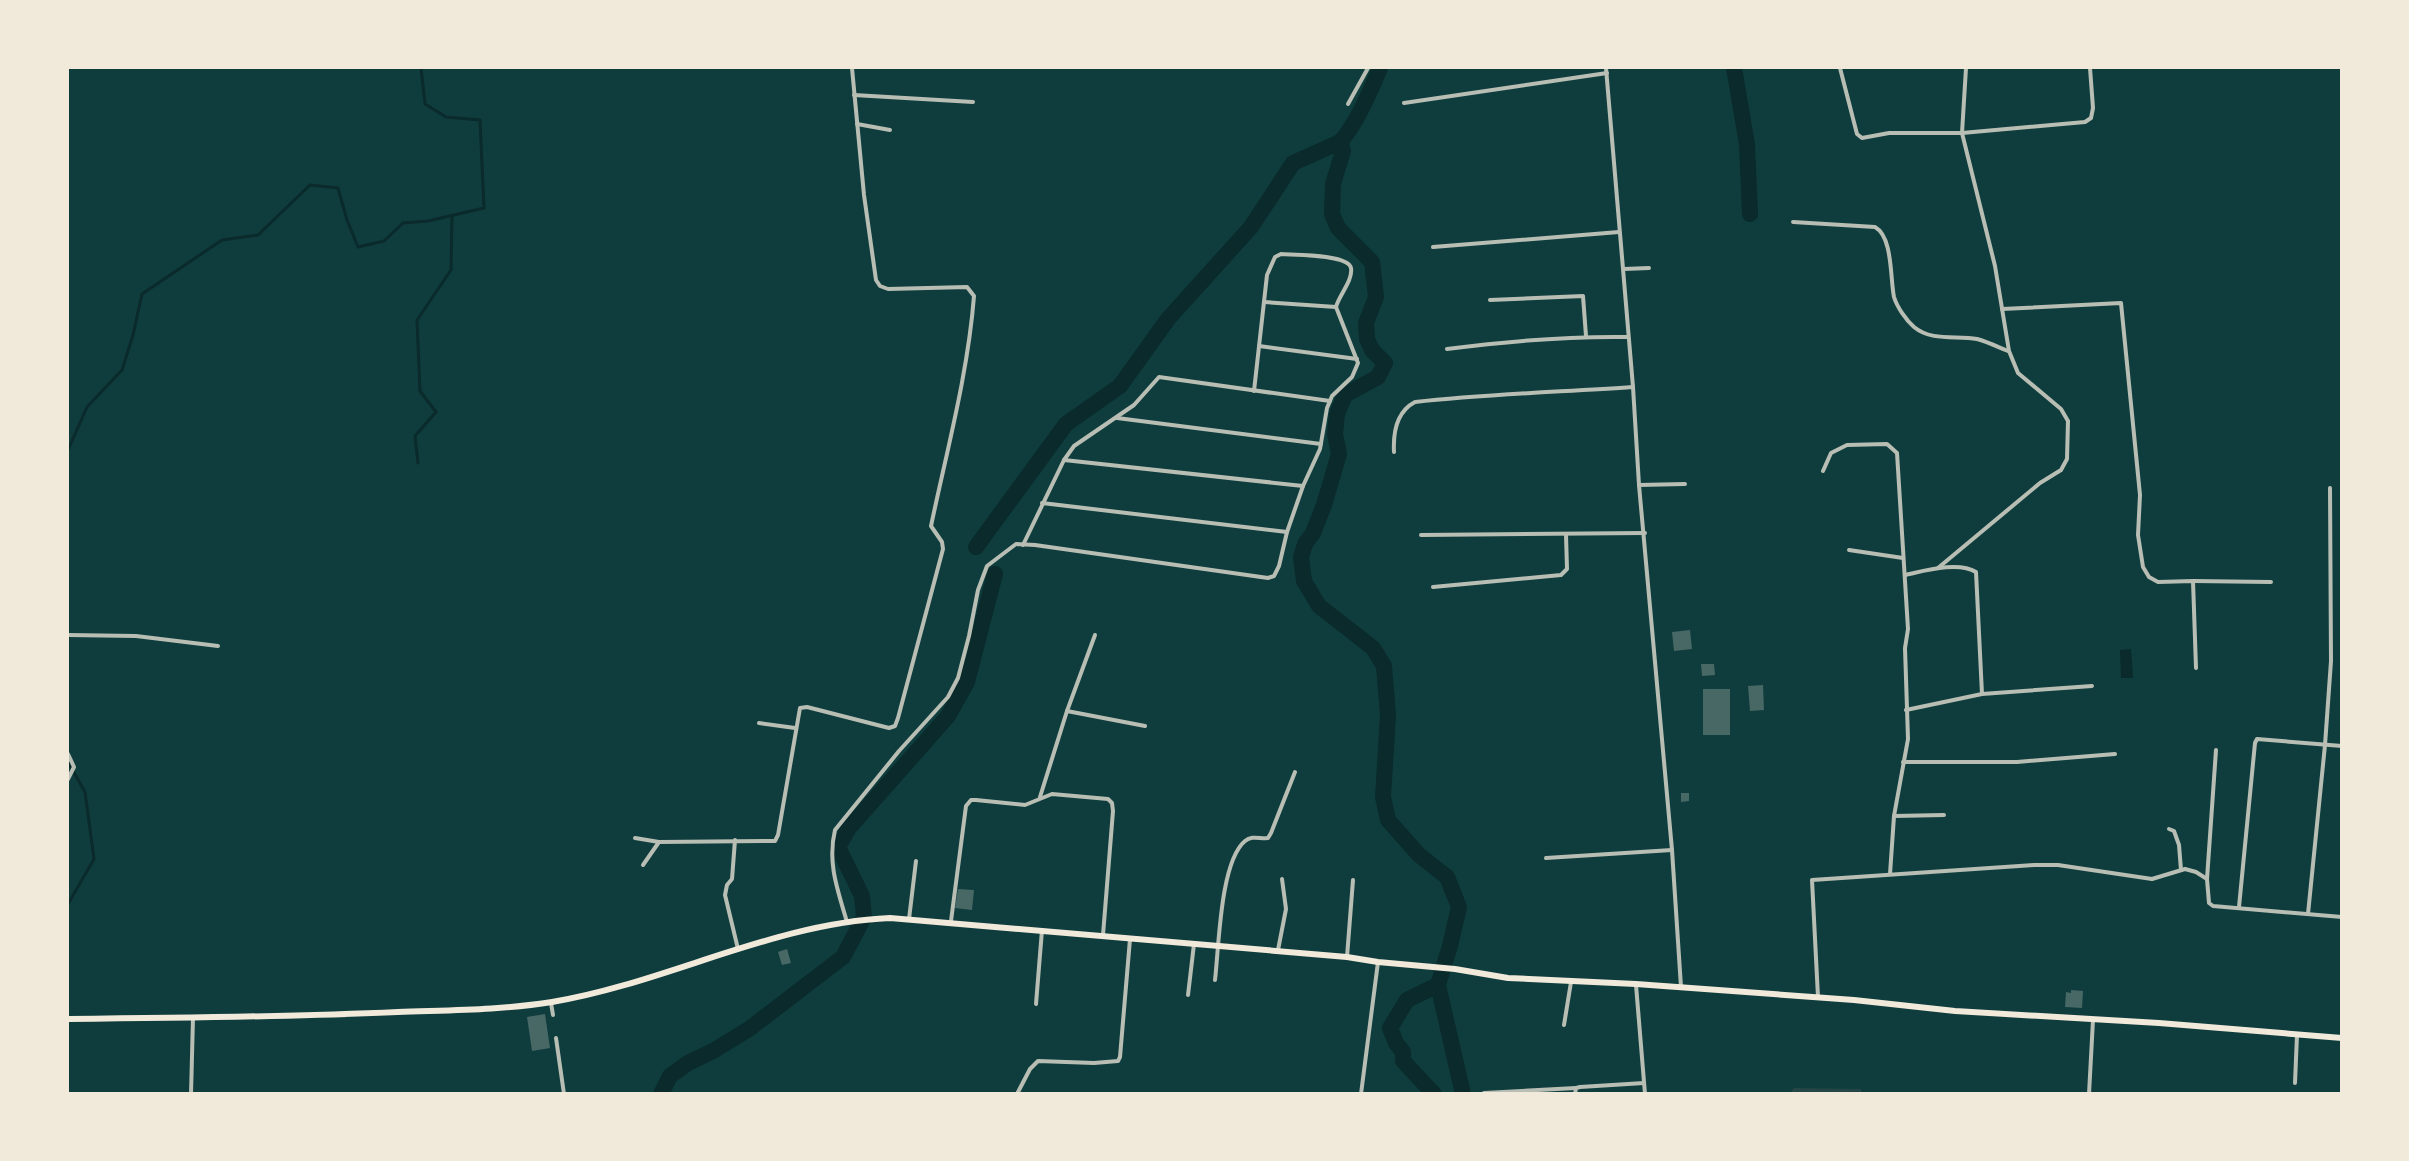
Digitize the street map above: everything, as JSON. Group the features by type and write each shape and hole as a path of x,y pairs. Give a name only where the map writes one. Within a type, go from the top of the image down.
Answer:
{"main road":[{"path":"68,1019 434,1011 551,1002 599,992 794,934 879,918 951,921 1278,950 1455,969 1508,978 1681,987 1761,995 1818,997 1955,1011 2342,1038"}],"street":[{"path":"635,838 659,842 735,840 771,842 777,839 800,708 807,707 889,728 895,726 898,718 943,549 942,542 931,526 972,321 974,296 967,287 888,289 880,286 876,280 852,68"},
{"path":"1347,104 1368,68"},
{"path":"1606,68 1624,269 1639,485 1672,850 1681,987"},
{"path":"1840,68 1857,135 1862,138 1889,133 1962,133 2085,122 2091,118 2093,108 2090,68"},
{"path":"1938,568 2040,483 2061,470 2067,459 2068,421 2066,416 2061,409 2018,373 2009,351 1995,266 1962,133 1966,68"},
{"path":"1404,103 1607,73"},
{"path":"854,95 973,102"},
{"path":"857,123 890,130"},
{"path":"1793,222 1875,227 1881,230 1888,248 1894,299 1905,318 1915,328 1940,337 1978,339 2009,351"},
{"path":"1433,247 1619,232"},
{"path":"851,922 833,878 832,844 835,830 899,751 948,697 958,678 978,590 987,566 1016,544 1268,578 1274,576 1280,566 1287,532 1303,486 1321,444 1323,421 1330,401 1338,389 1352,377 1358,363 1336,307 1350,278 1349,263 1338,258 1326,257 1281,254 1275,257 1267,274 1254,391"},
{"path":"1624,269 1649,268"},
{"path":"1490,300 1583,296 1586,336"},
{"path":"1264,302 1336,307"},
{"path":"2002,309 2121,303 2140,495 2138,535 2143,567 2149,577 2158,582 2271,582"},
{"path":"1447,349 1499,341 1586,336 1628,337"},
{"path":"1259,346 1357,359"},
{"path":"1023,545 1064,460 1074,446 1134,405 1159,377 1330,401"},
{"path":"1394,452 1396,426 1407,406 1415,402 1500,394 1524,395 1633,387"},
{"path":"1116,418 1321,444"},
{"path":"1823,471 1831,453 1847,446 1887,444 1898,453 1908,629 1905,648 1908,739 1894,816 1890,874"},
{"path":"1064,460 1303,486"},
{"path":"1639,485 1684,484"},
{"path":"2308,914 2331,661 2330,488"},
{"path":"1042,503 1287,532"},
{"path":"1421,535 1566,535 1645,532"},
{"path":"1433,587 1561,575 1567,569 1566,535"},
{"path":"1849,550 1903,558"},
{"path":"1905,575 1938,568 1970,568 1976,572 1982,694"},
{"path":"2193,581 2196,668"},
{"path":"68,635 136,636 218,646"},
{"path":"1040,797 1067,711 1095,635"},
{"path":"1906,710 1982,694 2092,686"},
{"path":"1067,711 1145,726"},
{"path":"759,723 795,728"},
{"path":"2238,908 2257,740 2342,746"},
{"path":"2216,750 2207,879 2207,898 2213,906 2342,917"},
{"path":"68,754 73,769 68,781"},
{"path":"1903,762 2017,762 2115,754"},
{"path":"1215,980 1225,886 1232,862 1246,840 1253,837 1268,838 1295,772"},
{"path":"951,921 966,806 971,800 1025,805 1040,797 1059,794 1108,799 1112,803 1103,935"},
{"path":"1894,816 1944,815"},
{"path":"2169,829 2174,831 2178,838 2181,870"},
{"path":"735,840 732,879 727,885 725,895 738,949"},
{"path":"644,865 659,842"},
{"path":"1546,858 1672,850"},
{"path":"909,919 916,861"},
{"path":"1818,997 1812,880 2058,865 2152,879 2181,870 2196,872 2207,879"},
{"path":"1278,950 1286,909 1281,879"},
{"path":"1347,957 1353,880"},
{"path":"1036,1004 1042,929"},
{"path":"1017,1094 1030,1069 1038,1062 1118,1061 1130,937"},
{"path":"1188,995 1194,943"},
{"path":"1361,1094 1378,962"},
{"path":"1563,1025 1571,982"},
{"path":"1636,984 1645,1094"},
{"path":"551,1002 552,1015"},
{"path":"191,1094 193,1017"},
{"path":"2089,1094 2093,1020"},
{"path":"2295,1083 2298,1034"},
{"path":"556,1038 564,1094"},
{"path":"1484,1093 1644,1083"},
{"path":"1575,1094 1576,1088"}],"shaded area":[{"path":"2131,649 2133,678 2121,678 2120,650"},
{"path":"1794,1088 1861,1089 1861,1093 1790,1093"}],"building":[{"path":"1690,630 1692,649 1674,651 1672,632"},
{"path":"1701,664 1714,664 1715,675 1702,676"},
{"path":"1763,685 1764,710 1750,711 1748,686"},
{"path":"1703,689 1730,689 1730,735 1703,735"},
{"path":"1681,793 1689,793 1689,801 1681,802"},
{"path":"958,889 974,890 972,910 955,908"},
{"path":"787,949 791,963 782,965 778,952"},
{"path":"2071,990 2083,991 2082,1008 2065,1007 2066,992 2071,993"},
{"path":"545,1014 550,1048 532,1051 527,1017"}],"waterway":[{"path":"68,450 87,407 122,370 142,294 222,240 258,235 310,185 338,188 358,247 384,241 403,223 428,221 484,208 480,120 446,117 425,104 421,68"},
{"path":"1380,68 1368,97 1340,142 1343,151 1333,184 1332,214 1338,228 1372,262 1376,297 1366,323 1367,339 1372,350 1385,363 1378,377 1345,395 1337,414 1335,434 1339,454 1324,505 1301,557 1304,581 1319,606 1373,648 1384,666 1388,715 1383,797 1388,820 1419,855 1447,877 1459,907 1438,985 1407,1000 1390,1028 1396,1043 1403,1052 1403,1061 1434,1094"},
{"path":"1734,68 1747,144 1750,214"},
{"path":"976,547 1066,424 1120,386 1168,319 1251,227 1293,163 1340,142"},
{"path":"418,463 415,436 436,412 420,391 417,320 451,270 452,216"},
{"path":"661,1094 670,1076 688,1063 749,1029 843,957 864,917 862,896 838,847 849,828 948,716 967,682 995,574"},
{"path":"68,762 85,792 94,859 68,904"},
{"path":"1438,985 1463,1094"}]}
